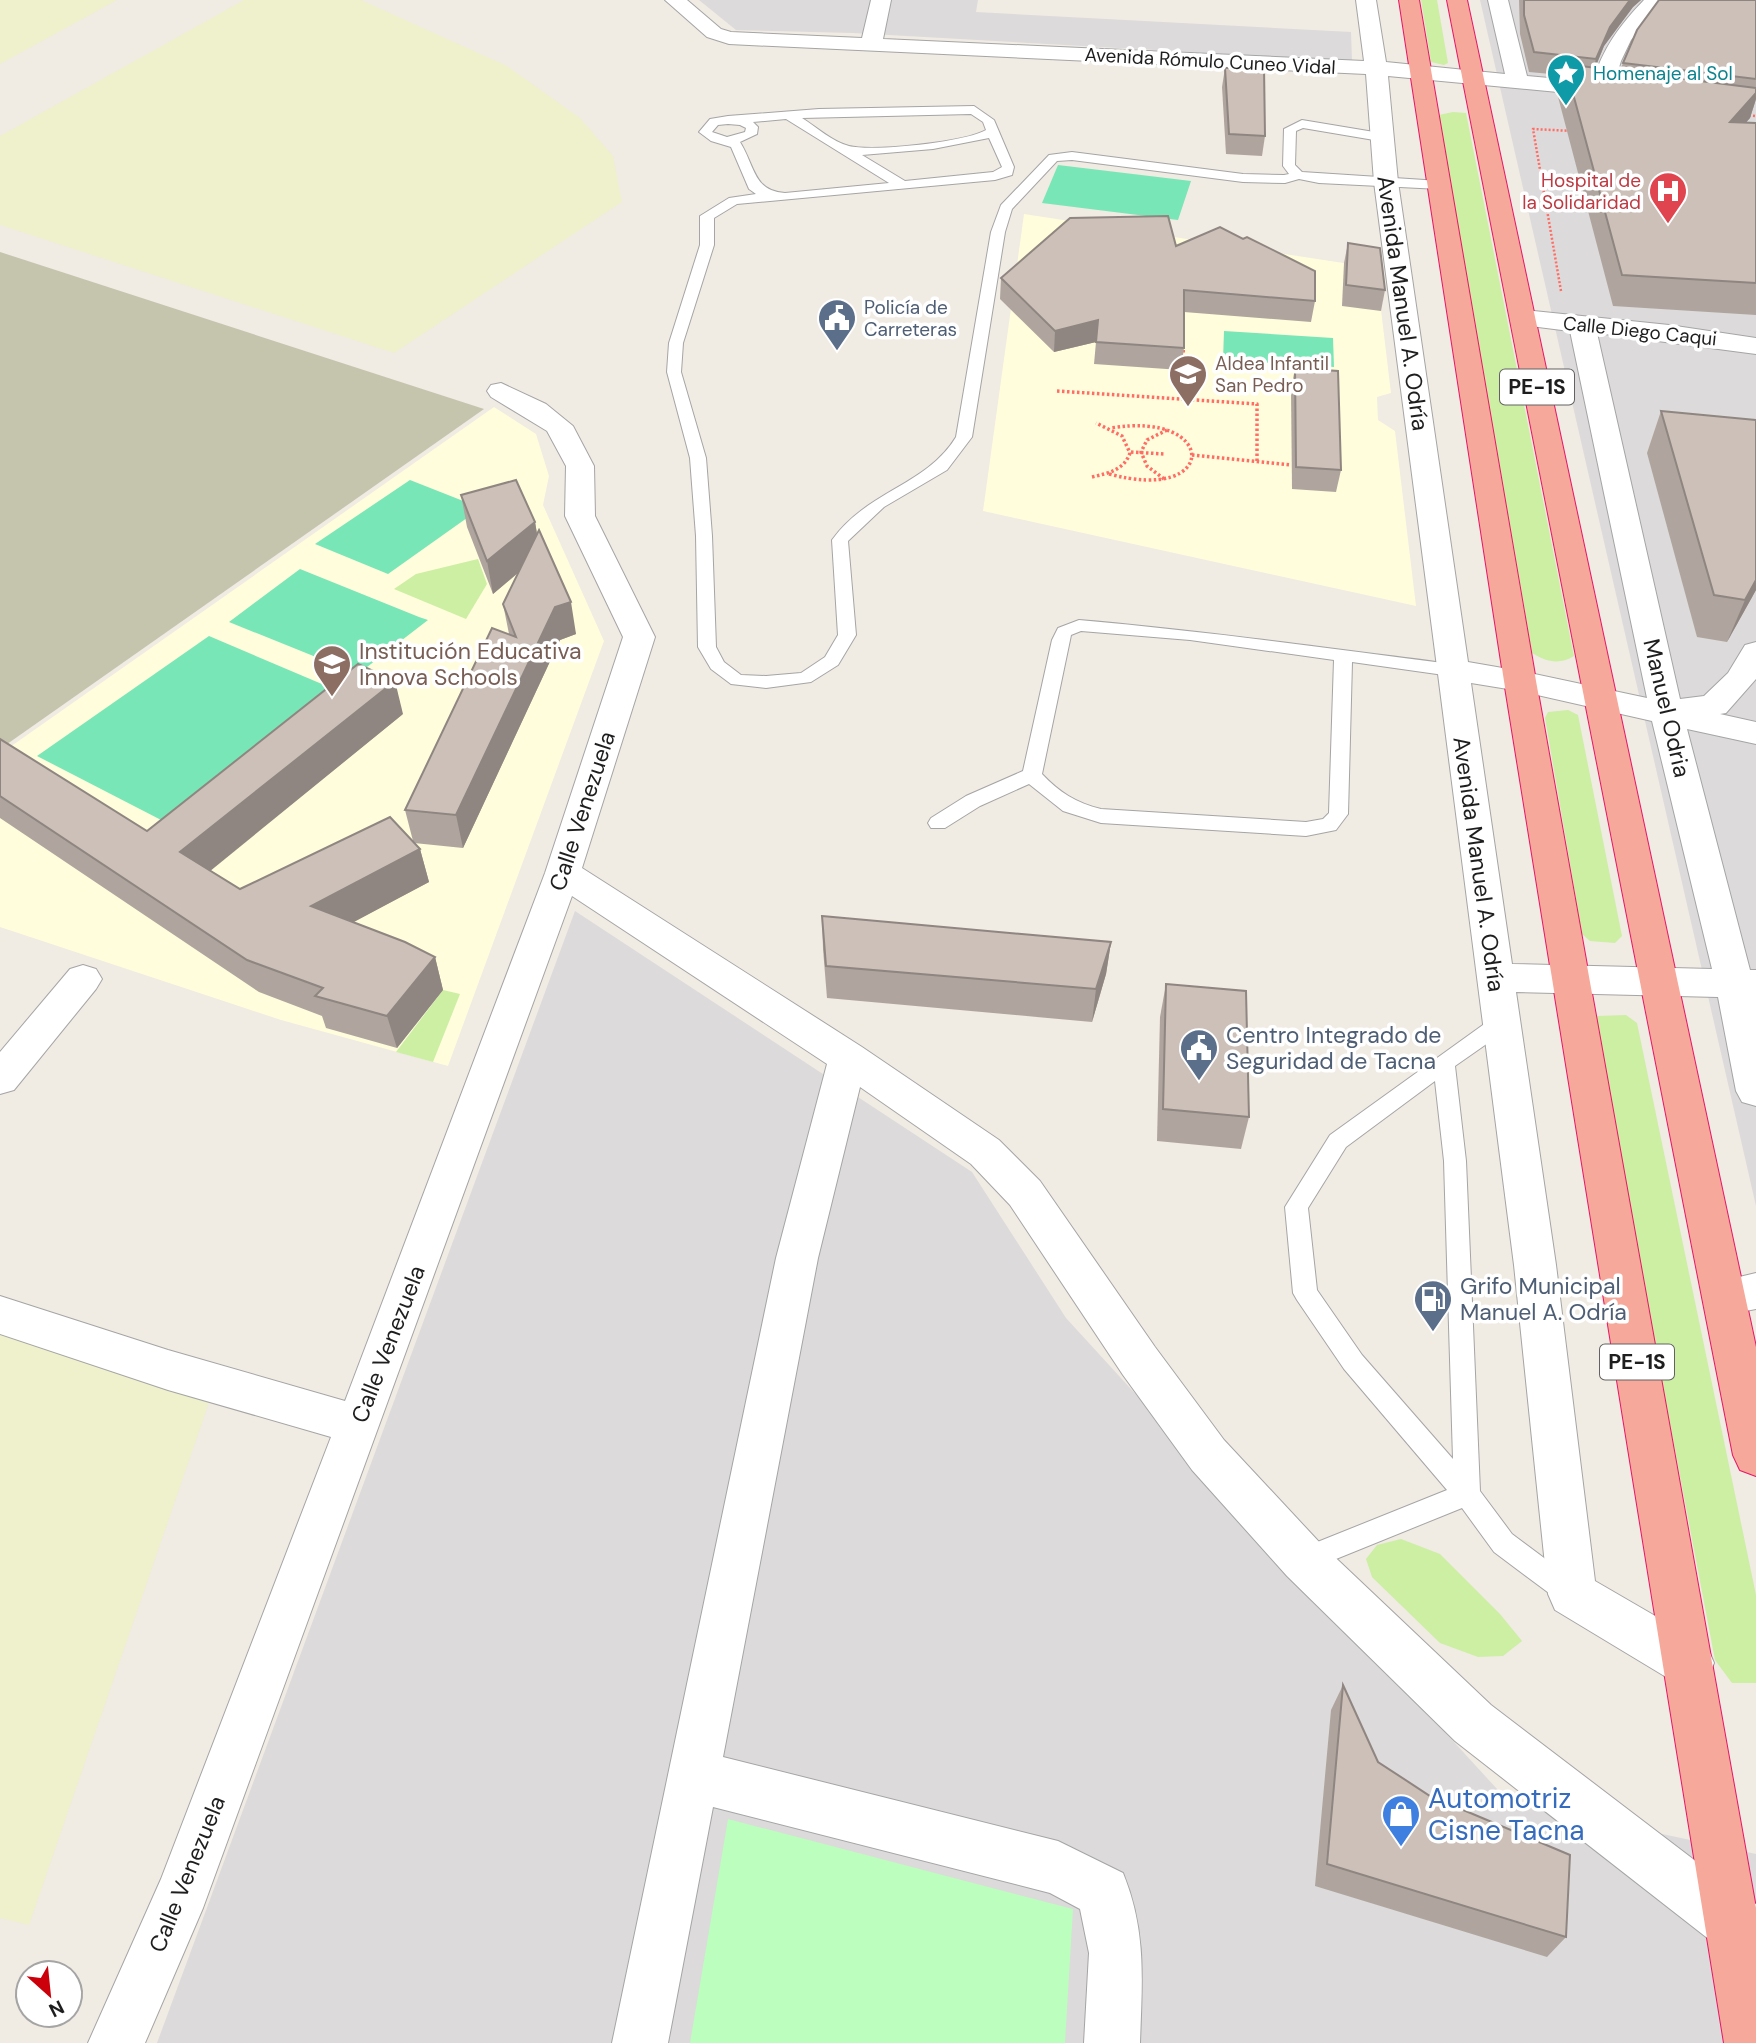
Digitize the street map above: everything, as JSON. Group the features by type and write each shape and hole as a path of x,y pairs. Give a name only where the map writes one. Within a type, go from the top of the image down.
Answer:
{"highway":[{"name":"PE-1S","path":"1409,0 1520,681 1689,1663 1745,1928 1752,2043"},
{"name":"PE-1S","path":"1457,0 1660,981 1740,1294 1756,1455"}],"street":[{"name":"Avenida Rómulo Cuneo Vidal","path":"675,0 715,33 729,38 1376,68 1637,93"},
{"path":"871,46 881,0"},
{"name":"Avenida Manuel A. Odría","path":"1366,0 1376,68 1385,182 1535,1265 1572,1594"},
{"path":"1498,0 1517,80"},
{"path":"1602,89 1609,58 1623,35 1655,0"},
{"name":"Calle Diego Caqui","path":"1523,318 1670,332 1756,346"},
{"name":"Manuel Odria","path":"1575,324 1666,712 1745,983 1756,1091"},
{"name":"Calle Venezuela","path":"116,2043 184,1889 358,1425 563,873 639,637 580,516 580,466 559,426 501,391"},
{"path":"1666,712 1714,705 1740,679 1756,652"},
{"path":"1451,670 1520,681 1756,733"},
{"path":"563,873 848,1058 985,1152 1025,1193 1139,1362 1208,1455 1304,1560 1473,1723 1745,1928"},
{"path":"1495,978 1745,983"},
{"path":"0,1079 82,979"},
{"path":"640,2043 797,1258 848,1058"},
{"path":"0,1315 168,1370 358,1425"},
{"path":"1572,1594 1689,1663"},
{"path":"694,1776 1058,1868 1104,1892 1116,1953 1112,2043"}],"lane":[{"path":"771,196 756,189 743,133 728,120 714,122 705,132 712,138 743,133 788,115 959,108 982,113 1000,147 1008,167 1007,172"},
{"path":"788,115 839,147 863,155 902,185"},
{"path":"1298,175 1289,166 1290,129 1301,124 1380,137"},
{"path":"863,155 970,141 989,136 993,131"},
{"path":"970,141 1000,147"},
{"path":"1026,188 1007,172 734,201 707,216 706,245 676,343 674,372 698,458 704,536 707,647 717,665 737,680 766,682 805,678 832,661 847,635 840,540 874,506 939,471 953,458 964,437 998,232 1006,208 1026,188 1053,158 1063,156 1243,178 1285,179 1298,175 1440,185"},
{"path":"1032,775 1060,640 1070,628 1079,625 1189,635 1451,670"},
{"path":"1032,775 1052,796 1071,809 1101,816 1306,829 1329,825 1338,814 1343,655"},
{"path":"937,823 973,801 1032,775"},
{"path":"1501,1023 1338,1141 1296,1207 1305,1293 1353,1362 1467,1494 1503,1543 1572,1594"},
{"path":"1444,1063 1455,1161 1467,1494"},
{"path":"1304,1560 1467,1494"}],"path":[{"path":"1744,115 1756,116"},
{"path":"1574,131 1533,129 1575,324"},
{"path":"1177,313 1183,306 1184,399"},
{"path":"1057,391 1257,404 1257,461"},
{"path":"1093,477 1109,474 1126,463 1131,452 1130,444 1123,436 1096,423"},
{"path":"1109,474 1128,480 1165,479 1188,467 1192,455 1184,439 1168,430 1143,424 1111,428"},
{"path":"1165,479 1149,471 1140,452 1151,436 1168,430"},
{"path":"1131,452 1164,454"},
{"path":"1192,455 1292,465"}],"shaded area":[{"path":"0,0 117,0 0,64"},
{"path":"244,0 361,0 507,66 580,118 613,156 622,202 394,353 0,225 0,136"},
{"path":"699,0 978,0 976,12 1351,32 1352,61 853,33 736,30"},
{"path":"1480,0 1756,0 1756,1206"},
{"name":"Aldea Infantil San Pedro","path":"1024,214 1376,268 1391,393 1377,397 1378,420 1395,431 1416,606 983,511"},
{"path":"0,252 484,409 0,749"},
{"name":"Institución Educativa Innova Schools","path":"494,407 536,434 549,476 543,505 604,641 448,1066 281,1020 0,927 0,754"},
{"path":"575,911 972,1172 1066,1318 1508,1801 1756,1854 1756,2043 157,2043"},
{"path":"0,1322 213,1391 29,1925 0,1918"}],"green space":[{"path":"1421,0 1437,0 1448,63 1444,65 1431,62"},
{"path":"1466,113 1574,656 1563,661 1543,659 1532,653 1439,115"},
{"path":"1058,165 1191,181 1178,220 1042,203"},
{"path":"1224,331 1333,338 1334,367 1223,360"},
{"path":"410,480 481,508 388,574 315,544"},
{"path":"478,559 487,584 466,619 394,589 416,574"},
{"path":"300,569 428,620 358,674 229,622"},
{"path":"209,636 336,690 165,822 37,756"},
{"path":"1568,710 1578,715 1622,936 1615,943 1590,941 1582,934 1545,718 1548,712"},
{"path":"443,990 460,994 433,1062 396,1052"},
{"path":"1626,1015 1637,1023 1756,1595 1756,1683 1732,1683 1715,1660 1593,1020 1597,1016"},
{"path":"1401,1539 1440,1554 1500,1614 1522,1641 1503,1656 1478,1657 1440,1643 1372,1577 1366,1559 1377,1545"},
{"path":"728,1819 1073,1909 1065,2043 690,2043"}],"building":[{"path":"1524,0 1630,0 1610,27 1596,59 1534,52 1524,15"},
{"path":"1659,0 1756,0 1756,79 1623,63 1637,30"},
{"name":"Hospital de la Solidaridad","path":"1565,64 1756,88 1756,93 1730,122 1756,123 1756,283 1622,275"},
{"path":"1264,67 1265,136 1229,134 1225,68"},
{"path":"1168,216 1176,246 1220,227 1243,239 1247,237 1315,271 1315,301 1184,290 1184,348 1096,342 1098,320 1055,331 1001,278 1070,218"},
{"path":"1348,243 1380,248 1385,290 1346,285"},
{"path":"1295,368 1338,371 1341,470 1296,467"},
{"path":"1661,411 1756,420 1756,580 1745,600 1714,595"},
{"path":"516,480 535,522 487,561 461,495"},
{"path":"539,530 571,602 555,607 456,815 405,810 492,628 516,637 503,604"},
{"path":"358,664 395,681 180,852 240,889 390,817 420,849 311,906 405,942 435,957 387,1016 315,996 323,988 247,960 0,796 0,739 147,831"},
{"path":"822,916 1111,942 1096,989 826,966"},
{"name":"Centro Integrado de Seguridad de Tacna","path":"1166,984 1246,991 1249,1117 1163,1109"},
{"name":"Automotriz Cisne Tacna","path":"1343,1685 1378,1762 1430,1796 1570,1855 1566,1937 1327,1864"}],"place":[{"name":"Homenaje al Sol","path":"1566,107"},
{"name":"Hospital de la Solidaridad","path":"1668,225"},
{"name":"Policía de Carreteras","path":"837,352"},
{"name":"Aldea Infantil San Pedro","path":"1188,408"},
{"name":"Institución Educativa Innova Schools","path":"332,698"},
{"name":"Centro Integrado de Seguridad de Tacna","path":"1199,1082"},
{"name":"Grifo Municipal Manuel A. Odría","path":"1433,1333"},
{"name":"Automotriz Cisne Tacna","path":"1401,1848"}]}
